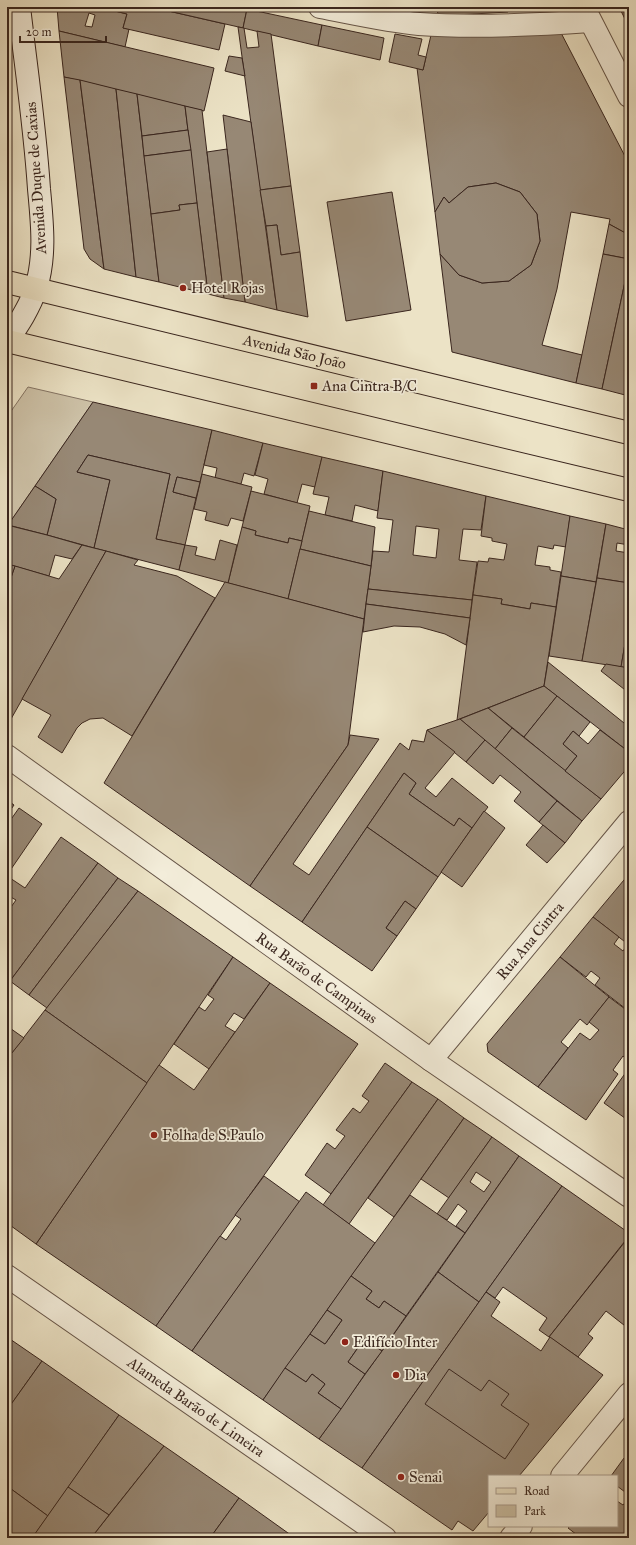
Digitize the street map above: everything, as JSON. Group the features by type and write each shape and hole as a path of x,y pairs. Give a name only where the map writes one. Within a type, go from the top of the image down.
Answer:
{"main road":[{"name":"Avenida São João","path":"7,282 629,433"},
{"path":"7,341 629,490"}],"street":[{"name":"Avenida Duque de Caxias","path":"7,341 23,317 36,289 43,259 43,237 37,158 19,7"},
{"path":"320,7 381,13 418,24 454,26 551,23 587,14 629,96"},
{"name":"Rua Barão de Campinas","path":"7,756 430,1060 629,1196"},
{"name":"Rua Ana Cintra","path":"430,1060 629,822"},
{"name":"Alameda Barão de Limeira","path":"7,1276 385,1538"},
{"path":"563,1475 629,1394"},
{"path":"511,1538 520,1527"}],"green space":[{"path":"28,387 93,402 7,525 7,417"}],"building":[{"path":"57,7 108,7 107,9 127,14 123,28 129,29 125,47 59,31","holes":["89,13 95,15 92,27 85,26"]},
{"path":"108,7 151,7 225,24 219,50 123,28 127,14 107,9"},
{"path":"151,7 237,7 247,9 243,28"},
{"path":"437,7 507,7 508,12 438,16"},
{"path":"619,7 629,7 629,27"},
{"path":"247,9 322,25 318,46 243,28"},
{"path":"322,25 384,38 380,60 318,46"},
{"path":"238,27 244,28 247,48 259,47 257,31 271,34 291,186 260,190"},
{"path":"559,29 629,164 629,235 609,224 610,219 571,212 557,289 542,345 582,355 576,383 452,352 440,254 459,275 482,283 509,281 531,265 540,241 537,214 520,192 496,183 468,187 449,203 444,197 435,212 417,68 423,70 431,35"},
{"path":"59,31 214,68 204,111 64,77"},
{"path":"395,34 422,39 418,55 426,57 423,70 389,62"},
{"path":"229,56 242,58 245,76 225,71"},
{"path":"64,77 80,80 104,269 90,259 84,249"},
{"path":"80,80 116,89 136,277 104,269"},
{"path":"116,89 137,94 159,282 136,277"},
{"path":"137,94 185,106 188,130 142,136"},
{"path":"185,106 202,110 224,298 208,294"},
{"path":"223,115 251,122 277,310 245,302"},
{"path":"188,130 191,150 144,156 142,136"},
{"path":"227,149 245,302 224,298 207,152"},
{"path":"191,150 197,203 179,205 180,210 151,214 144,156"},
{"path":"496,183 520,192 537,214 540,241 531,265 509,281 482,283 459,275 440,254 435,212 444,197 449,203 468,187"},
{"path":"291,186 300,252 281,255 277,225 266,226 260,190"},
{"path":"392,192 411,310 346,321 327,202"},
{"path":"197,203 208,294 159,282 151,214 180,210 179,205"},
{"path":"609,224 629,235 629,259 603,254"},
{"path":"277,225 281,255 300,252 308,317 277,310 266,226"},
{"path":"603,254 629,259 629,263 602,389 576,383"},
{"path":"629,263 629,396 602,389"},
{"path":"93,402 212,430 200,482 177,477 173,492 196,498 185,545 156,539 170,474 88,455 77,472 110,480 94,548 47,535 56,499 35,486"},
{"path":"212,430 263,443 254,476 244,473 241,484 215,478 217,468 204,465"},
{"path":"263,443 322,457 315,487 302,484 297,503 264,494 268,479 255,475"},
{"path":"88,455 170,474 156,539 185,545 179,570 94,548 110,480 77,472"},
{"path":"322,457 383,471 378,511 355,505 352,521 325,515 329,497 313,494"},
{"path":"383,471 486,496 481,530 463,529 459,560 477,562 472,600 368,589 373,551 389,552 393,520 377,518","holes":["416,526 439,529 436,558 413,555"]},
{"path":"202,474 252,487 243,521 231,518 228,526 205,520 207,512 194,509"},
{"path":"177,477 200,482 196,498 173,492"},
{"path":"35,486 56,499 47,535 8,525"},
{"path":"251,491 310,506 302,541 289,538 288,543 255,535 256,531 242,527"},
{"path":"486,496 570,516 566,547 554,545 553,549 538,546 535,565 550,567 550,570 561,572 556,607 531,603 530,609 501,604 502,599 473,595 478,561 488,562 489,558 504,560 507,544 492,541 492,538 481,536"},
{"path":"309,511 375,527 371,566 300,549"},
{"path":"570,516 606,524 596,582 561,576"},
{"path":"606,524 629,530 629,545 617,543 616,551 629,553 629,583 597,578"},
{"path":"7,525 82,545 72,559 55,555 49,576 7,564"},
{"path":"242,527 256,531 255,535 288,543 289,538 302,541 288,599 228,583"},
{"path":"220,540 237,545 228,583 179,570 185,545 197,547 195,555 215,560"},
{"path":"82,545 106,551 11,719 7,716 7,589 15,566 59,579"},
{"path":"300,549 371,566 364,619 288,599"},
{"path":"106,551 138,560 134,565 177,576 215,598 132,736 103,718 90,719 82,723 77,728 62,753 38,737 51,715 22,699"},
{"path":"7,564 15,566 7,589"},
{"path":"561,576 596,582 582,661 549,656"},
{"path":"597,578 629,583 629,620 621,667 582,661"},
{"path":"225,582 364,619 348,745 250,886 104,783"},
{"path":"368,589 472,600 470,618 366,604"},
{"path":"473,595 502,599 501,604 530,609 531,603 556,607 544,686 457,720"},
{"path":"366,604 470,618 466,645 445,634 420,627 394,626 363,632"},
{"path":"629,620 629,668 621,667"},
{"path":"548,662 629,727 629,752 544,686"},
{"path":"606,664 629,668 629,693 601,671"},
{"path":"544,686 557,696 524,737 488,708"},
{"path":"557,696 590,722 579,736 573,731 563,744 577,756 565,771 524,737"},
{"path":"488,708 512,728 495,749 460,719"},
{"path":"460,719 485,740 466,762 427,730"},
{"path":"512,728 601,799 582,821 495,749"},
{"path":"427,730 455,752 425,788 436,797 452,778 488,807 472,828 459,818 454,826 409,794 416,783 404,773 302,922 250,886 348,745 350,735 379,739 293,864 309,875 400,743 409,750 412,740 424,742"},
{"path":"600,730 629,752 629,766 601,799 565,771 577,756 563,744 573,731 588,744"},
{"path":"485,740 557,801 539,822 514,801 521,792 500,775 493,784 466,762"},
{"path":"404,773 416,783 409,794 454,826 459,818 472,828 438,877 367,827"},
{"path":"7,800 14,805 7,815"},
{"path":"557,801 582,821 565,843 539,822"},
{"path":"19,808 42,824 7,875 7,825"},
{"path":"484,811 505,828 462,887 441,872"},
{"path":"543,825 565,843 547,863 526,845"},
{"path":"367,827 438,877 416,909 405,901 386,928 397,936 372,971 302,922"},
{"path":"61,837 98,863 10,981 7,979 7,909 9,910 16,900 7,895 7,882 10,878 25,888"},
{"path":"98,863 118,878 29,995 10,981"},
{"path":"629,874 629,945 593,917"},
{"path":"118,878 138,891 47,1008 29,995"},
{"path":"138,891 233,957 147,1083 45,1010"},
{"path":"405,901 416,909 397,936 386,928"},
{"path":"593,917 619,937 614,944 623,951 628,944 629,945 629,1005 626,1009 595,985 600,978 591,971 586,977 560,957"},
{"path":"233,957 270,983 244,1019 234,1013 225,1026 235,1032 209,1069 174,1044 199,1007 205,1011 214,999 208,995"},
{"path":"560,957 609,997 587,1025 580,1019 561,1042 568,1048 538,1087 488,1052 487,1044"},
{"path":"270,983 358,1044 156,1326 36,1244 159,1065 194,1090"},
{"path":"609,997 629,1012 629,1059 628,1060 623,1056 613,1070 618,1074 586,1120 538,1087 580,1033 590,1040 599,1030 589,1022"},
{"path":"45,1010 147,1083 36,1244 7,1223 7,1059"},
{"path":"7,1026 24,1038 7,1059"},
{"path":"385,1063 412,1082 331,1194 305,1175 327,1143 335,1149 345,1136 336,1130 353,1108 360,1113 369,1101 362,1096"},
{"path":"629,1068 629,1121 604,1103"},
{"path":"412,1082 438,1099 349,1224 323,1205"},
{"path":"438,1099 464,1118 394,1217 368,1198"},
{"path":"464,1118 492,1137 449,1198 421,1179"},
{"path":"492,1137 519,1156 465,1233 456,1226 467,1211 458,1204 447,1220 437,1214","holes":["476,1172 491,1182 484,1192 470,1182"]},
{"path":"519,1156 562,1186 479,1302 438,1272"},
{"path":"264,1176 300,1202 192,1351 156,1326 220,1236 226,1240 241,1219 235,1215"},
{"path":"562,1186 629,1233 629,1236 549,1337 539,1330 547,1318 503,1287 495,1298 486,1292"},
{"path":"306,1192 375,1243 263,1400 192,1351"},
{"path":"410,1195 465,1233 406,1316 384,1301 379,1308 366,1299 372,1291 351,1276"},
{"path":"628,1238 629,1329 606,1311 588,1334 593,1338 578,1357 549,1337"},
{"path":"438,1272 479,1302 362,1468 319,1439"},
{"name":"Edifício Inter","path":"351,1276 372,1291 366,1299 379,1308 384,1301 406,1316 382,1351 364,1339 348,1362 365,1374 341,1409 318,1393 325,1384 312,1374 306,1382 285,1368 310,1334 325,1344 342,1320 327,1310"},
{"path":"486,1292 500,1302 491,1316 541,1351 550,1337 603,1375 520,1475 488,1475 488,1513 473,1531 458,1521 452,1530 362,1468"},
{"path":"327,1310 342,1320 325,1344 310,1334"},
{"path":"7,1337 42,1361 7,1410"},
{"path":"364,1339 382,1351 365,1374 348,1362"},
{"path":"42,1361 119,1415 48,1516 7,1486 7,1410"},
{"path":"285,1368 306,1382 312,1374 325,1384 318,1393 341,1409 319,1439 263,1400"},
{"path":"449,1369 481,1391 489,1380 509,1394 501,1405 529,1424 505,1459 425,1404"},
{"path":"119,1415 164,1446 109,1515 68,1487"},
{"path":"164,1446 239,1498 210,1538 91,1538"},
{"path":"624,1458 629,1462 629,1495 618,1487 618,1475 612,1475"},
{"path":"7,1486 48,1516 32,1538 13,1538 7,1534"},
{"path":"68,1487 109,1515 91,1538 32,1538"},
{"path":"239,1498 295,1538 210,1538"},
{"path":"629,1498 629,1538 581,1538 568,1528 618,1527 618,1502 623,1505"}],"place":[{"name":"Hotel Rojas","path":"183,288"},
{"name":"Ana Cintra B/C","path":"314,386"},
{"name":"Folha de S.Paulo","path":"154,1135"},
{"name":"Edifício Inter","path":"345,1342"},
{"name":"Dia","path":"396,1375"},
{"name":"Senai","path":"401,1477"}]}
